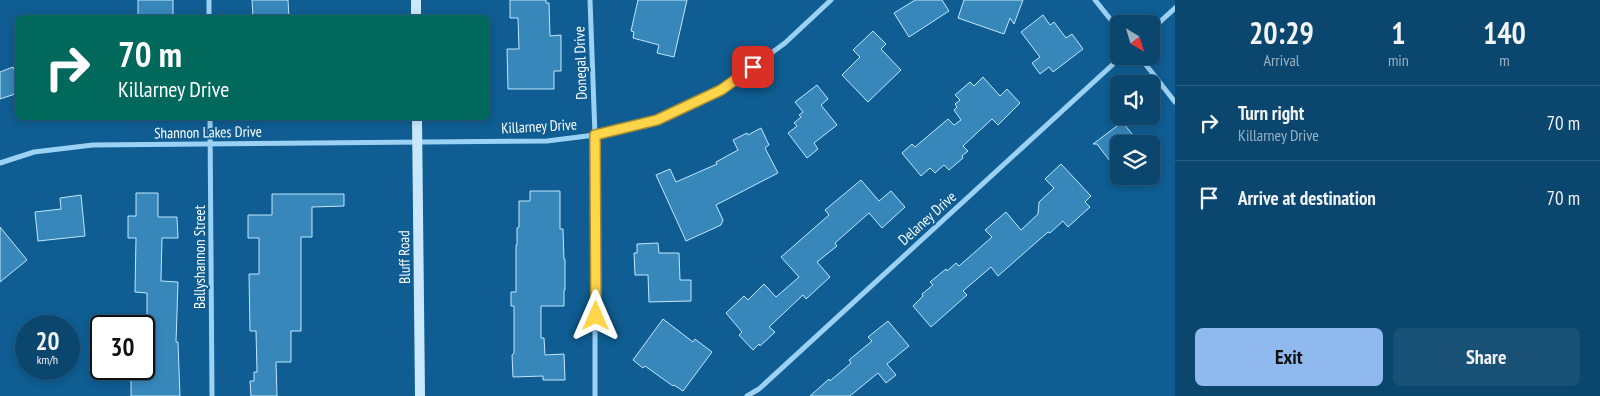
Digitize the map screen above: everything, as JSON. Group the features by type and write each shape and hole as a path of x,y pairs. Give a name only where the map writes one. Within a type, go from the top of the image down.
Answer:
{"main road":[{"path":"416,0 416,15"},
{"name":"Bluff Road","path":"417,120 420,396"}],"street":[{"path":"209,0 209,15"},
{"name":"Donegal Drive","path":"590,0 595,135 596,396"},
{"name":"Killarney Drive","path":"418,141 547,141 595,135 657,120 721,90 785,43 831,0"},
{"path":"1095,0 1110,19"},
{"path":"1160,22 1175,8"},
{"name":"Delaney Drive","path":"748,396 759,389 1112,65"},
{"path":"1146,65 1175,102"},
{"name":"Ballyshannon Street","path":"210,120 212,396"},
{"name":"Shannon Lakes Drive","path":"0,163 34,152 93,145 418,141"}],"building":[{"path":"138,0 173,0 173,15 138,15"},
{"path":"252,0 288,0 289,15 253,15"},
{"path":"510,0 546,0 546,3 549,3 550,36 561,35 561,71 554,71 554,89 508,89 507,49 519,49 518,18 510,18"},
{"path":"638,0 687,0 674,57 657,53 659,45 633,38 634,32 631,31"},
{"path":"915,0 942,0 949,11 909,37 894,13"},
{"path":"964,0 1023,0 1014,24 1010,18 1004,34 958,18"},
{"path":"1043,15 1050,25 1054,22 1066,38 1072,34 1083,49 1053,72 1049,67 1040,74 1032,63 1040,57 1021,32"},
{"path":"873,31 886,44 881,49 901,70 868,102 842,75 860,57 853,50"},
{"path":"13,67 15,71 15,94 0,99 0,72"},
{"path":"983,77 1000,96 1007,89 1020,103 998,125 992,119 963,146 968,151 949,170 944,165 935,173 930,168 921,176 902,153 912,144 915,147 948,119 954,125 961,120 954,110 957,107 955,104 960,100 955,95 970,82 974,86"},
{"path":"817,85 828,99 821,105 837,125 814,143 818,149 807,158 788,133 797,126 794,123 801,117 799,115 803,112 795,102"},
{"path":"1118,125 1125,125 1133,135 1110,135 1110,161 1097,144 1093,144"},
{"path":"761,128 769,145 765,148 778,173 716,205 723,220 721,225 686,241 656,175 670,169 676,182 717,164 716,162 738,150 733,140"},
{"path":"1061,164 1091,196 1085,202 1090,207 1068,227 1063,221 1050,233 1048,232 998,276 991,267 963,291 967,295 931,327 913,306 923,296 922,294 933,285 930,282 956,263 959,266 992,237 985,230 1006,212 1021,230 1038,214 1039,202 1054,188 1045,179"},
{"path":"861,180 879,201 891,191 905,207 882,228 869,213 835,243 837,246 817,262 830,277 806,299 803,295 769,327 775,332 753,350 739,335 742,332 726,313 744,296 748,300 764,284 776,297 799,277 781,257 829,215 825,210"},
{"path":"530,191 560,191 560,229 563,229 565,259 564,306 541,306 541,338 544,338 545,355 564,354 565,380 543,380 543,376 513,377 514,306 511,306 511,292 516,292 516,245 517,228 519,227 519,201 530,201"},
{"path":"136,193 158,193 158,217 177,217 178,238 162,238 161,281 178,282 176,342 178,342 180,396 131,396 131,380 155,380 155,315 147,315 147,293 135,292 136,238 128,238 128,216 136,216"},
{"path":"272,194 344,194 344,206 312,207 312,237 301,237 301,331 291,331 291,362 276,362 277,396 251,396 250,381 254,381 254,372 257,372 256,331 250,331 249,274 259,274 259,238 248,238 248,215 272,215"},
{"path":"81,195 85,236 38,241 35,212 61,209 60,198"},
{"path":"0,227 27,260 0,282"},
{"path":"658,243 659,253 679,253 680,280 691,280 691,301 649,302 648,275 635,275 634,253 637,253 637,244"},
{"path":"663,319 693,342 695,339 712,352 683,391 645,366 643,368 633,360"},
{"path":"888,321 909,346 887,364 896,375 886,383 878,373 850,396 810,396 851,363 849,360 872,341 868,337"}],"route":[{"path":"596,316 595,135 657,120 721,90 753,67"}]}
